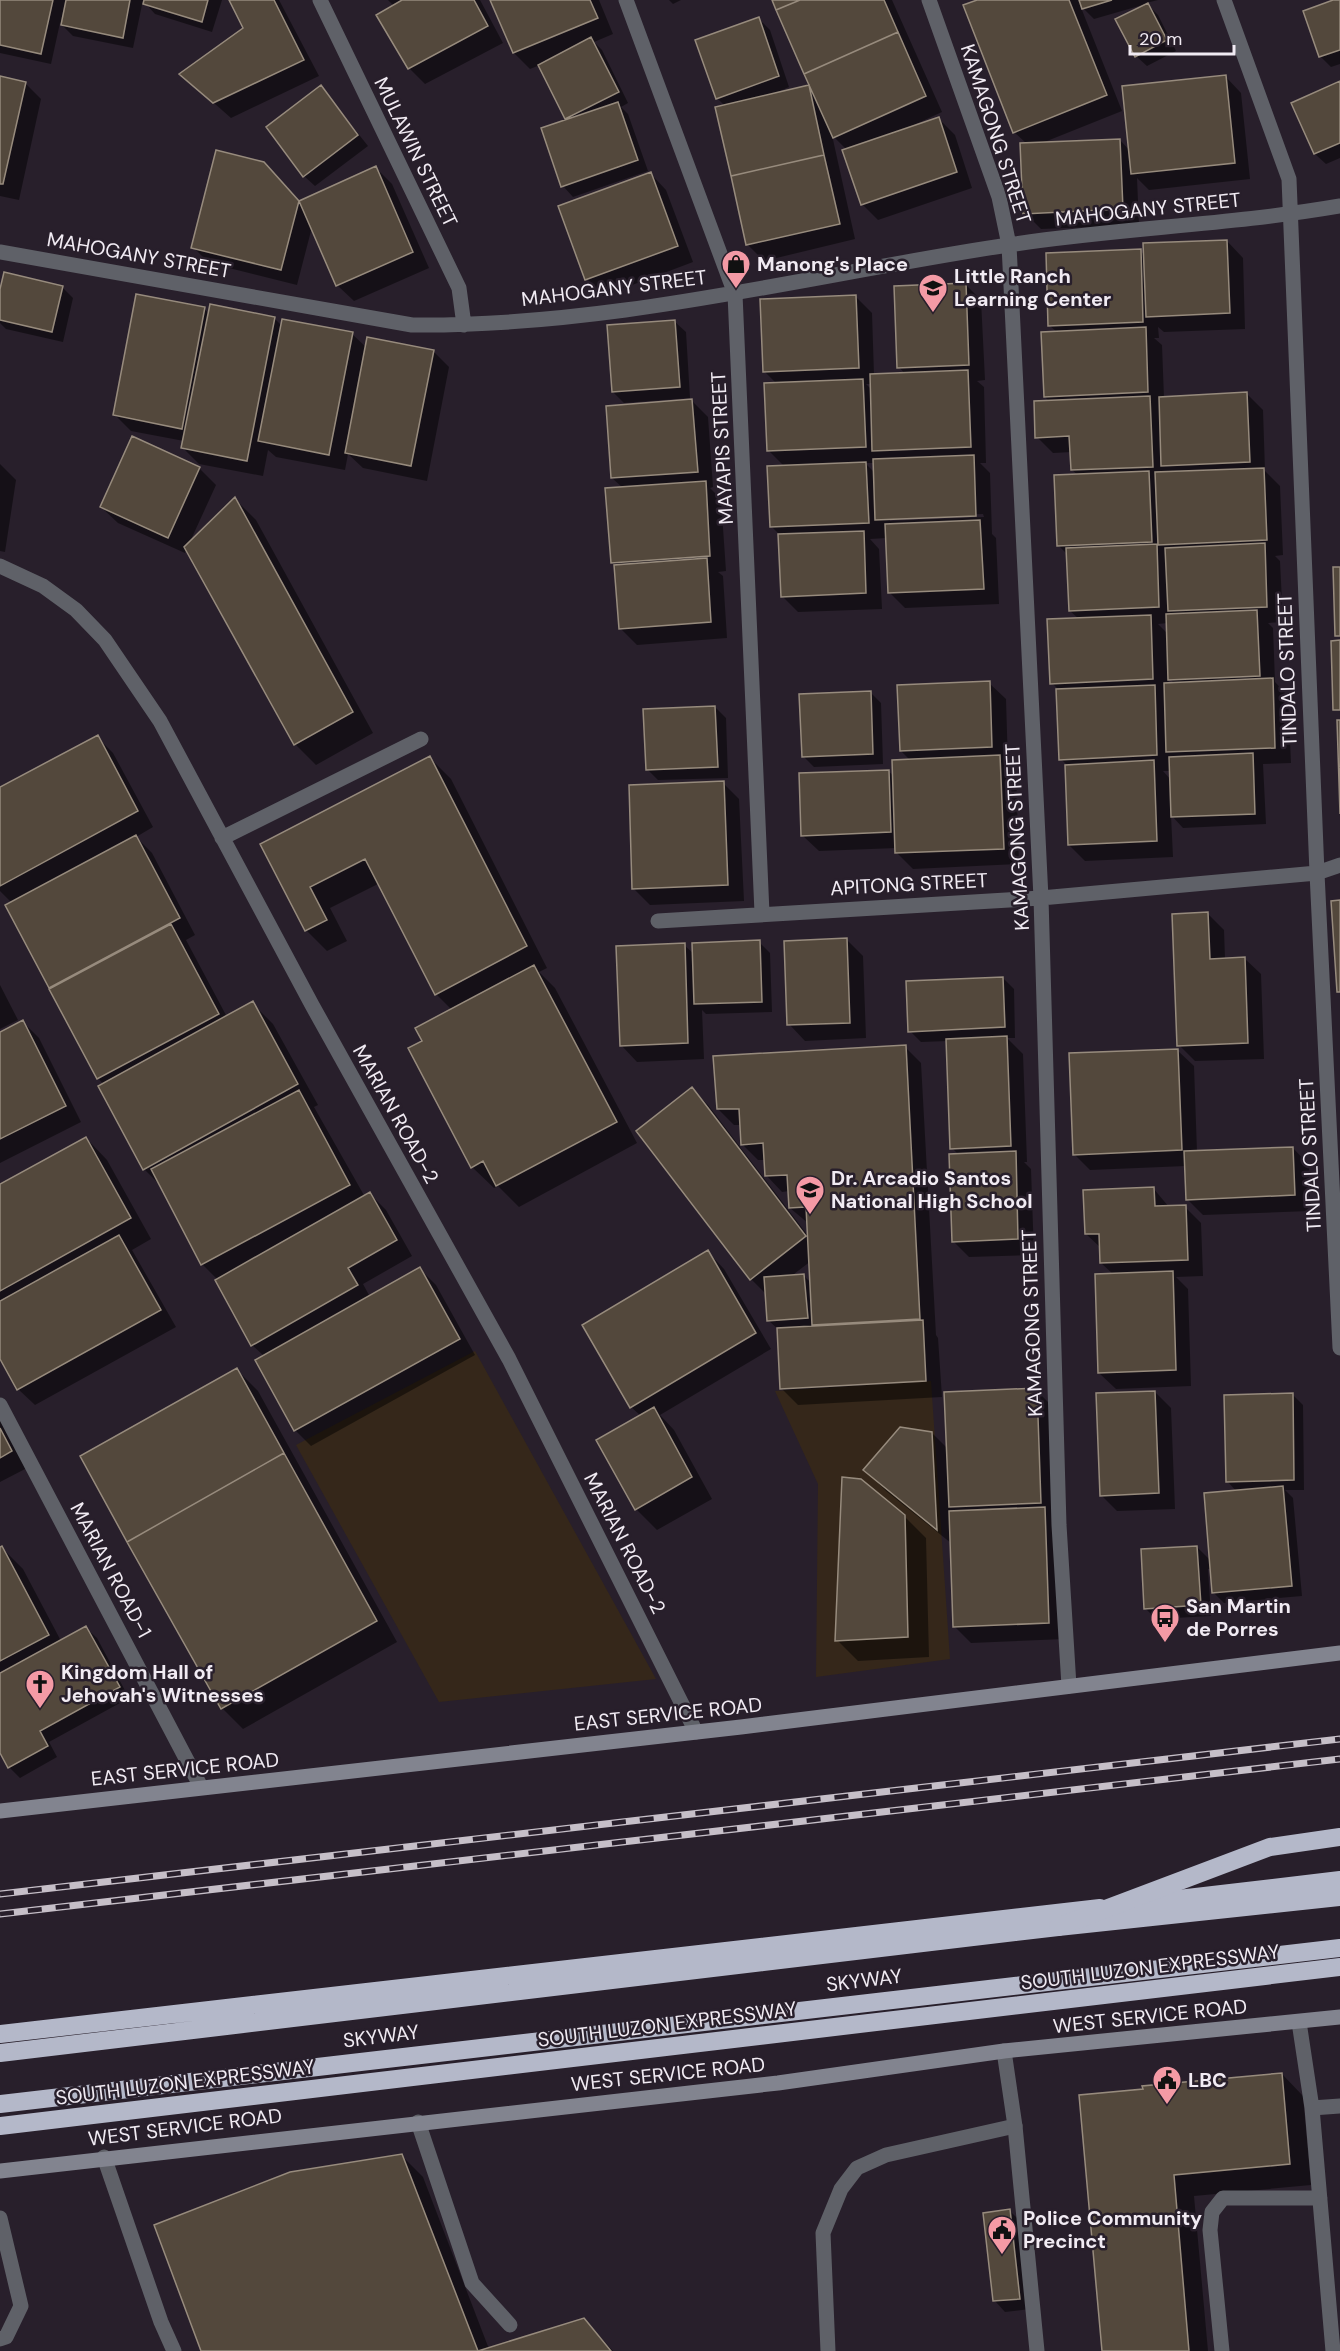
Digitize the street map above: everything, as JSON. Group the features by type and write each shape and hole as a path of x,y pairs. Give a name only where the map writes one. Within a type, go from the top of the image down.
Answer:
{"highway":[{"path":"1058,1927 1270,1846 1340,1837"},
{"path":"0,2034 1340,1880"},
{"name":"SKYWAY","path":"0,2052 1058,1927 1340,1897"},
{"name":"SKYWAY","path":"0,2104 1340,1948"},
{"name":"SOUTH LUZON EXPRESSWAY","path":"0,2126 1340,1967"}],"main road":[{"name":"EAST SERVICE ROAD","path":"0,1811 201,1786 233,1786 696,1732 1340,1653"},
{"name":"WEST SERVICE ROAD","path":"0,2171 104,2157 778,2083 1004,2052 1340,2017"}],"street":[{"name":"MULAWIN STREET","path":"320,0 459,288 464,325"},
{"name":"MAYAPIS STREET","path":"626,0 735,294 762,913"},
{"name":"KAMAGONG STREET","path":"929,0 999,197 1010,245 1041,898 1059,1513 1069,1686"},
{"name":"TINDALO STREET","path":"1224,0 1289,179 1317,873 1340,1348"},
{"name":"MAHOGANY STREET","path":"0,252 412,325 464,325 564,317 735,294 1010,245 1289,214 1340,206"},
{"name":"MARIAN ROAD-2","path":"0,566 43,586 76,610 105,640 160,721 509,1359 696,1732"},
{"path":"222,838 421,739"},
{"name":"APITONG STREET","path":"658,921 1041,898 1317,873 1340,865"},
{"name":"MARIAN ROAD-1","path":"0,1405 201,1786"},
{"path":"1299,2022 1312,2108 1333,2351"},
{"path":"1004,2052 1015,2126 1037,2351"},
{"path":"1312,2108 1340,2106"},
{"path":"418,2122 472,2283 510,2325"},
{"path":"828,2351 823,2232 841,2189 857,2168 886,2155 1015,2126"},
{"path":"104,2157 161,2322 174,2351"},
{"path":"1222,2351 1210,2230 1212,2212 1223,2198 1320,2198"},
{"path":"0,2218 18,2284 21,2306 6,2337 0,2339"}],"shaded area":[{"path":"475,1351 656,1679 439,1702 296,1445"},
{"path":"931,1381 950,1659 816,1677 818,1484 775,1391"}],"building":[{"path":"0,0 53,0 41,54 0,45"},
{"path":"66,0 130,0 123,38 61,25"},
{"path":"144,0 208,0 202,22 143,4"},
{"path":"229,0 274,0 304,60 213,103 179,74 243,28"},
{"path":"402,0 474,0 488,26 408,69 376,15"},
{"path":"490,0 590,0 598,18 513,53"},
{"path":"772,0 800,0 776,10"},
{"path":"800,0 884,0 898,32 804,74 776,10"},
{"path":"977,0 1069,0 1107,95 1013,133 963,5"},
{"path":"1079,0 1112,0 1082,9"},
{"path":"1333,0 1340,0 1340,50 1319,57 1303,11"},
{"path":"1148,3 1167,40 1135,57 1115,19"},
{"path":"759,17 779,76 716,99 695,40"},
{"path":"898,32 926,96 833,138 804,74"},
{"path":"591,37 619,92 565,119 538,65"},
{"path":"1226,75 1235,163 1131,174 1122,86"},
{"path":"0,76 26,82 3,184 0,184"},
{"path":"1340,81 1340,143 1314,154 1291,103"},
{"path":"321,85 358,135 303,177 266,127"},
{"path":"809,85 824,155 731,176 715,107"},
{"path":"618,102 638,160 561,187 541,128"},
{"path":"939,117 957,172 861,205 842,150"},
{"path":"1120,139 1123,209 1023,214 1020,143"},
{"path":"216,150 264,162 299,201 281,270 191,248"},
{"path":"824,155 840,224 746,245 731,176"},
{"path":"376,166 413,252 336,286 299,201"},
{"path":"651,172 678,246 585,280 558,206"},
{"path":"1227,240 1230,313 1146,317 1143,243"},
{"path":"1141,249 1143,322 1048,326 1046,253"},
{"path":"4,272 63,286 52,332 0,320 0,289"},
{"path":"966,283 969,365 897,368 894,286"},
{"path":"136,294 205,307 182,429 113,415"},
{"path":"856,295 859,368 763,372 760,299"},
{"path":"210,304 275,317 247,461 181,448"},
{"path":"282,319 353,332 329,455 258,441"},
{"path":"675,320 680,387 612,392 607,325"},
{"path":"1146,327 1148,392 1044,397 1041,332"},
{"path":"367,337 434,350 411,466 345,453"},
{"path":"968,370 971,447 872,451 870,374"},
{"path":"863,379 866,447 767,451 764,383"},
{"path":"1247,392 1250,462 1161,466 1159,397"},
{"path":"1150,396 1153,467 1071,470 1069,436 1035,438 1034,401"},
{"path":"692,399 698,472 611,478 606,406"},
{"path":"132,436 200,467 168,538 100,507"},
{"path":"974,455 976,516 875,520 873,459"},
{"path":"866,462 869,523 770,527 767,466"},
{"path":"1264,468 1267,540 1158,545 1155,472"},
{"path":"1149,471 1152,542 1057,546 1054,475"},
{"path":"706,481 710,556 611,563 605,488"},
{"path":"235,497 353,712 294,745 184,547"},
{"path":"980,520 984,589 888,593 885,524"},
{"path":"864,531 866,593 781,597 778,534"},
{"path":"1265,543 1267,607 1168,611 1165,548"},
{"path":"1157,544 1159,607 1069,611 1066,548"},
{"path":"707,558 711,622 619,629 614,565"},
{"path":"1333,567 1340,567 1340,636 1335,636"},
{"path":"1257,610 1260,676 1168,680 1166,614"},
{"path":"1151,615 1153,679 1050,684 1047,619"},
{"path":"1340,640 1340,710 1333,710 1331,641"},
{"path":"1273,678 1275,748 1166,752 1164,683"},
{"path":"990,681 992,747 900,751 897,685"},
{"path":"1155,685 1157,755 1059,760 1056,689"},
{"path":"871,691 873,754 802,757 799,694"},
{"path":"715,706 718,767 646,770 643,709"},
{"path":"1337,720 1340,720 1340,814"},
{"path":"98,735 138,811 0,886 0,787"},
{"path":"1253,753 1255,814 1171,817 1169,757"},
{"path":"1000,755 1004,849 895,853 892,760"},
{"path":"430,756 527,946 435,995 365,859 310,887 327,920 305,931 260,844"},
{"path":"1154,760 1157,841 1068,845 1065,765"},
{"path":"889,770 891,832 801,836 799,773"},
{"path":"724,781 728,885 632,889 629,785"},
{"path":"136,835 180,918 49,988 5,905"},
{"path":"1340,900 1340,992 1337,992 1331,901"},
{"path":"1208,912 1210,959 1245,957 1248,1043 1177,1046 1172,914"},
{"path":"171,924 219,1014 97,1079 49,989"},
{"path":"847,938 850,1023 787,1025 784,941"},
{"path":"760,940 762,1002 694,1004 692,943"},
{"path":"685,943 688,1043 620,1046 616,946"},
{"path":"534,965 617,1122 496,1186 483,1161 471,1168 408,1048 422,1041 415,1028"},
{"path":"1003,977 1005,1027 908,1032 906,981"},
{"path":"253,1001 298,1084 143,1170 98,1086"},
{"path":"23,1020 66,1106 0,1139 0,1032"},
{"path":"1007,1036 1011,1146 950,1149 946,1039"},
{"path":"906,1045 920,1319 812,1325 806,1207 789,1208 787,1175 765,1176 763,1143 741,1145 739,1109 717,1109 713,1056"},
{"path":"1178,1049 1182,1150 1073,1155 1069,1053"},
{"path":"692,1087 806,1236 750,1280 636,1131"},
{"path":"299,1090 350,1185 201,1265 151,1169"},
{"path":"86,1137 131,1218 0,1291 0,1184"},
{"path":"1293,1147 1295,1195 1186,1200 1184,1151"},
{"path":"1016,1151 1018,1239 952,1242 949,1154"},
{"path":"1154,1187 1155,1206 1186,1205 1188,1260 1100,1263 1099,1234 1085,1234 1083,1190"},
{"path":"370,1192 397,1240 348,1268 358,1285 251,1346 215,1280"},
{"path":"119,1235 161,1310 17,1390 0,1359 0,1301"},
{"path":"708,1250 756,1333 630,1408 582,1325"},
{"path":"420,1267 460,1339 294,1431 255,1360"},
{"path":"1173,1271 1176,1370 1098,1373 1095,1274"},
{"path":"804,1274 808,1318 767,1321 764,1277"},
{"path":"923,1320 926,1381 780,1389 777,1328"},
{"path":"237,1368 284,1453 127,1542 80,1456"},
{"path":"1037,1388 1041,1503 949,1507 944,1392"},
{"path":"1155,1391 1159,1493 1100,1496 1096,1393"},
{"path":"1293,1393 1294,1480 1226,1482 1224,1395"},
{"path":"654,1407 692,1477 635,1510 596,1440"},
{"path":"900,1427 932,1432 937,1530 863,1470"},
{"path":"0,1428 12,1451 0,1458"},
{"path":"284,1453 377,1621 221,1709 127,1542"},
{"path":"842,1477 861,1479 905,1515 908,1637 835,1641"},
{"path":"1283,1486 1292,1586 1212,1593 1204,1493"},
{"path":"1045,1507 1049,1623 953,1627 949,1511"},
{"path":"2,1546 49,1635 0,1661 0,1547"},
{"path":"1197,1546 1201,1605 1144,1609 1141,1549"},
{"name":"Kingdom Hall of Jehovah's Witnesses","path":"86,1626 120,1687 40,1731 48,1746 8,1768 0,1753 0,1673"},
{"path":"1282,2073 1290,2164 1174,2175 1189,2351 1102,2351 1079,2095 1143,2089 1142,2086"},
{"path":"402,2154 478,2351 201,2351 154,2225 290,2172"},
{"name":"Police Community Precinct","path":"1010,2209 1020,2299 993,2301 983,2213"},
{"path":"584,2318 611,2351 478,2351"}],"railway":[{"path":"0,1894 1340,1739"},
{"path":"0,1914 1340,1759"}],"place":[{"name":"Manong's Place","path":"736,290"},
{"name":"Little Ranch Learning Center","path":"933,314"},
{"name":"Dr. Arcadio Santos National High School","path":"810,1216"},
{"name":"San Martin de Porres","path":"1165,1644"},
{"name":"Kingdom Hall of Jehovah's Witnesses","path":"40,1710"},
{"name":"LBC","path":"1167,2106"},
{"name":"Police Community Precinct","path":"1002,2256"}]}
